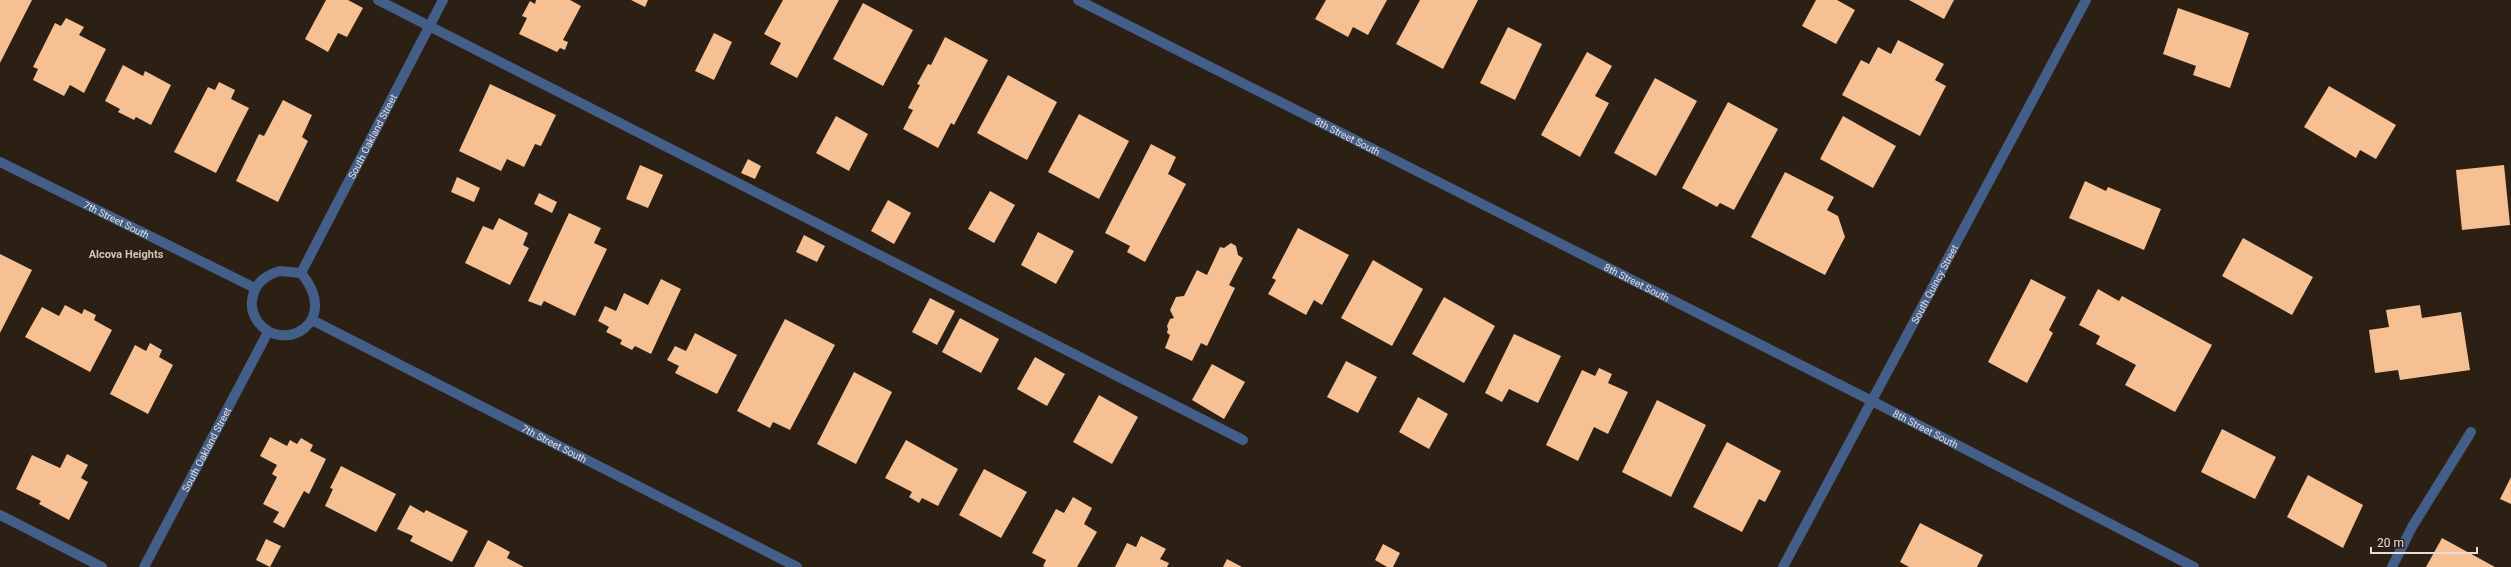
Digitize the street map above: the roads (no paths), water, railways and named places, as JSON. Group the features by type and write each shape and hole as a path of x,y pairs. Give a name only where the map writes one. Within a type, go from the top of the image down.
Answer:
{"street":[{"path":"378,0 1243,440"},
{"name":"South Oakland Street","path":"301,273 443,0"},
{"name":"8th Street South","path":"1078,0 1872,401 2194,567"},
{"name":"South Quincy Street","path":"1783,567 2086,0"},
{"name":"7th Street South","path":"0,162 255,288"},
{"path":"280,271 301,273 313,290 316,300 312,320 297,333 288,335 268,332 253,313 252,298 255,288 270,274 280,271"},
{"name":"7th Street South","path":"312,320 797,567"},
{"name":"South Oakland Street","path":"144,567 268,332"},
{"path":"2392,567 2412,527 2471,432"},
{"path":"0,514 102,567"}],"district":[{"name":"Alcova Heights","path":"126,254"}]}
